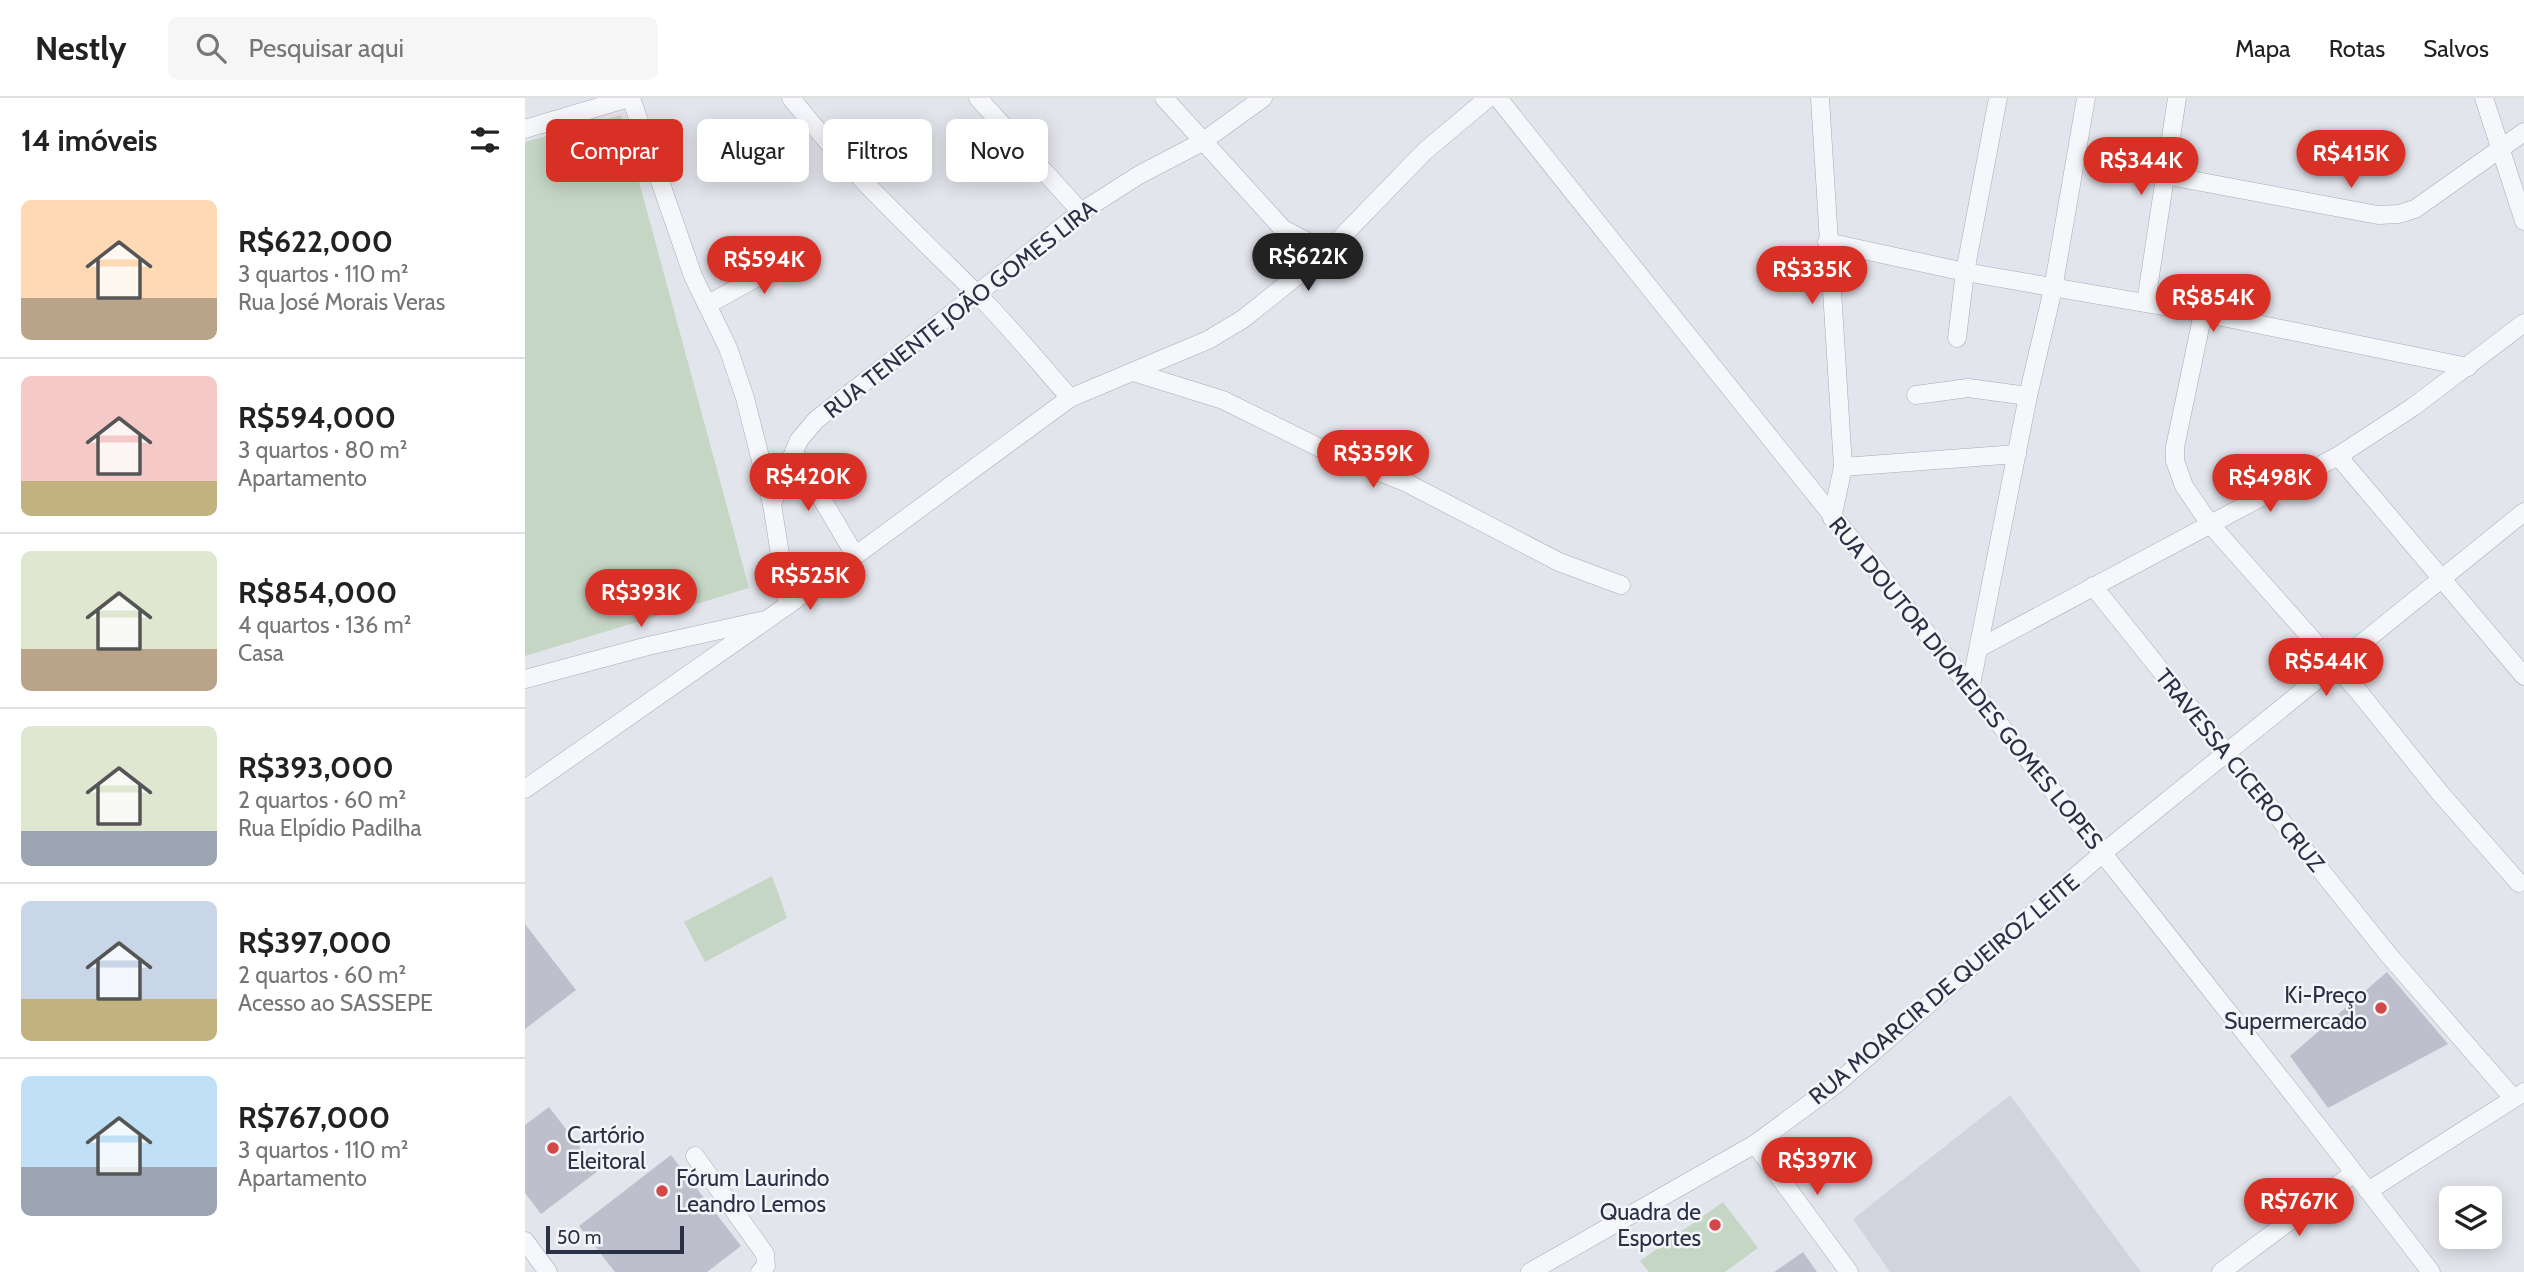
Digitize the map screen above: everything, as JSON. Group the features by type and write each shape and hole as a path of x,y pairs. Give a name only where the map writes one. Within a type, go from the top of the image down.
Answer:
{"street":[{"path":"525,129 630,98 679,237 728,348 745,398 772,503 788,605"},
{"path":"791,98 847,165 975,292 1070,398"},
{"path":"978,98 1081,212"},
{"path":"1164,98 1283,229 1327,252"},
{"name":"RUA TENENTE JOÃO GOMES LIRA","path":"772,503 799,440 816,420 975,292 1081,212 1139,175 1202,142 1263,98"},
{"path":"525,789 788,605 1070,398 1208,340 1243,319 1327,252 1425,151 1488,98"},
{"name":"RUA DOUTOR DIOMEDES GOMES LOPES","path":"1498,98 1970,690 2104,852 2431,1272"},
{"path":"1820,98 1843,467 1832,518"},
{"path":"1957,338 1965,272 1998,98"},
{"path":"1970,690 2028,396 2053,289 2086,98"},
{"path":"2146,302 2177,98"},
{"path":"2484,98 2524,221"},
{"path":"2164,175 2378,215 2399,214 2415,209 2524,132"},
{"path":"1827,242 1965,272 2053,289 2146,302 2468,366"},
{"path":"707,305 801,253"},
{"path":"2203,313 2175,447 2175,461 2184,486 2210,524 2336,666 2519,883"},
{"path":"1979,648 2338,456 2413,407 2524,323"},
{"path":"1133,372 1223,401 1320,448 1407,483 1559,562 1621,585"},
{"path":"1916,394 1968,388 2028,396"},
{"path":"794,452 855,555"},
{"path":"1843,467 2017,454"},
{"path":"2338,456 2524,676"},
{"name":"RUA MOARCIR DE QUEIROZ LEITE","path":"1530,1272 1755,1144 1835,1085 1888,1042 2104,852 2524,512"},
{"name":"TRAVESSA CICERO CRUZ","path":"2093,586 2387,953 2519,1095"},
{"path":"525,679 648,646 767,620"},
{"path":"2368,1191 2519,1095"},
{"path":"1755,1144 1849,1272"},
{"path":"695,1156 765,1254 766,1266 760,1272"},
{"path":"2221,1272 2354,1173"},
{"path":"525,1241 548,1272"}],"shaded area":[{"path":"2010,1095 2141,1272 1890,1272 1853,1219"}],"green space":[{"path":"546,136 546,182 639,182 749,588 525,656 525,142"},
{"path":"772,876 787,918 705,962 684,922"},
{"name":"Quadra de Esportes","path":"1723,1202 1758,1248 1725,1272 1649,1272 1640,1261"}],"building":[{"path":"525,924 576,990 525,1029"},
{"name":"Ki-Preço Supermercado","path":"2387,972 2448,1044 2328,1108 2290,1056"},
{"name":"Cartório Eleitoral","path":"549,1107 598,1171 541,1214 525,1193 525,1125"},
{"name":"Fórum Laurindo Leandro Lemos","path":"671,1155 741,1246 707,1272 615,1272 579,1226"},
{"path":"1803,1252 1817,1272 1774,1272"}],"place":[{"name":"Ki-Preço Supermercado","path":"2381,1008"},
{"name":"Cartório Eleitoral","path":"553,1148"},
{"name":"Fórum Laurindo Leandro Lemos","path":"662,1191"},
{"name":"Quadra de Esportes","path":"1715,1225"}]}
